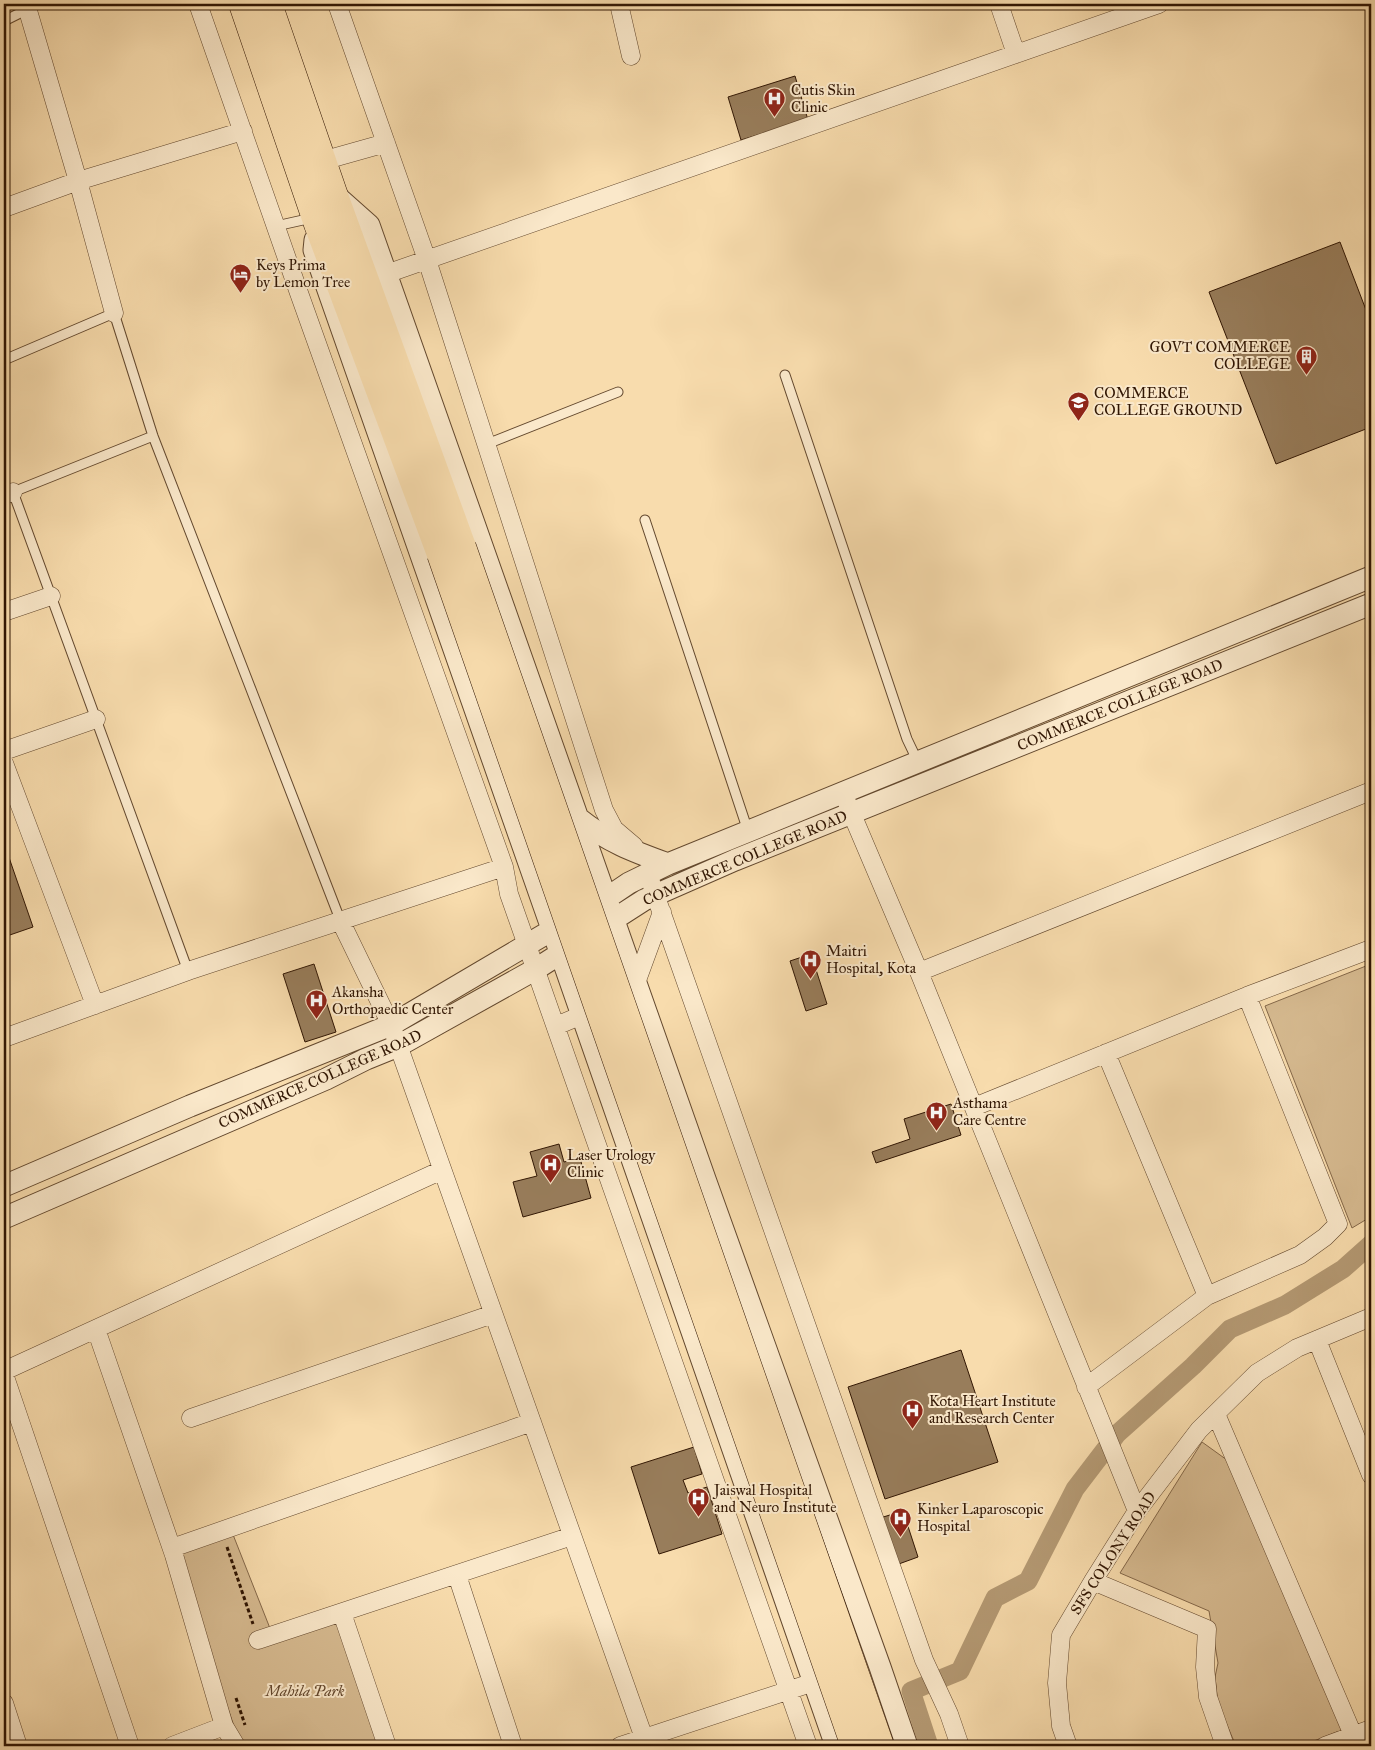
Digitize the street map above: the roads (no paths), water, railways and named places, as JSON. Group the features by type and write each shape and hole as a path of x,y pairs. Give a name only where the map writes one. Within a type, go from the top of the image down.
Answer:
{"main road":[{"path":"243,4 317,220 451,551 880,1746"},
{"path":"268,4 333,193 451,551 856,1746"}],"street":[{"path":"198,4 504,867 509,894 808,1746"},
{"path":"337,4 386,143 420,262 487,444 604,810 614,829 640,860 659,904 924,1660 949,1714 960,1746"},
{"path":"619,4 632,56"},
{"path":"998,4 1016,54"},
{"path":"389,273 1159,4"},
{"path":"27,6 114,313"},
{"path":"4,208 78,181 243,131"},
{"path":"322,161 386,143"},
{"path":"333,193 368,225 389,273 606,900 907,1746"},
{"path":"317,220 314,250 561,953 836,1746"},
{"path":"578,818 597,834 640,860 668,864 1371,577"},
{"path":"4,612 51,596"},
{"name":"COMMERCE COLLEGE ROAD","path":"4,1218 398,1046 536,968 644,900 659,904 735,860 1371,604"},
{"path":"4,752 96,719"},
{"path":"4,763 95,1005"},
{"path":"919,972 1371,791"},
{"path":"843,793 919,972 1137,1511"},
{"path":"4,1186 190,1106 391,1024 527,943 606,900 629,883 640,860"},
{"path":"4,1038 188,971 504,867"},
{"path":"636,983 659,904"},
{"path":"341,922 391,1024 644,1738"},
{"path":"974,1108 1247,996 1371,949"},
{"path":"1086,1387 1207,1296 1300,1255 1326,1237 1338,1224 1247,996"},
{"path":"556,1026 582,1014"},
{"path":"1106,1054 1207,1296"},
{"path":"130,1746 4,1373 442,1170"},
{"path":"191,1418 493,1314"},
{"name":"SFS COLONY ROAD","path":"1068,1746 1061,1726 1057,1683 1061,1635 1092,1581 1137,1511 1199,1430 1257,1373 1296,1348 1371,1317"},
{"path":"96,1329 172,1548 224,1726 236,1746"},
{"path":"1317,1340 1371,1475"},
{"path":"1216,1414 1353,1735"},
{"path":"172,1548 532,1422"},
{"path":"258,1640 572,1536"},
{"path":"456,1575 513,1746"},
{"path":"1092,1581 1207,1629 1205,1668 1208,1697 1218,1730 1226,1746"},
{"path":"342,1613 386,1746"},
{"path":"622,1746 814,1682"},
{"path":"4,1703 18,1746"},
{"path":"172,1746 224,1726"},
{"path":"1325,1746 1371,1728"}],"lane":[{"path":"4,21 27,6"},
{"path":"276,226 317,220"},
{"path":"4,360 114,313 153,436 341,922"},
{"path":"786,374 907,739 918,763"},
{"path":"487,444 618,392"},
{"path":"153,436 8,494 51,596 188,971"},
{"path":"645,520 748,832"}],"waterway":[{"path":"929,1746 911,1691 960,1671 995,1598 1028,1581 1075,1489 1117,1434 1193,1366 1230,1329 1285,1305 1343,1269 1371,1244"}],"place":[{"name":"Cutis Skin Clinic","path":"775,118"},
{"name":"Keys Prima by Lemon Tree","path":"240,293"},
{"name":"GOVT COMMERCE COLLEGE","path":"1306,375"},
{"name":"COMMERCE COLLEGE GROUND","path":"1078,421"},
{"name":"Maitri Hospital, Kota","path":"810,979"},
{"name":"Akansha Orthopaedic Center","path":"316,1020"},
{"name":"Asthama Care Centre","path":"937,1131"},
{"name":"Laser Urology Clinic","path":"551,1183"},
{"name":"Kota Heart Institute and Research Center","path":"913,1429"},
{"name":"Jaiswal Hospital and Neuro Institute","path":"698,1518"},
{"name":"Kinker Laparoscopic Hospital","path":"901,1537"}],"park label":[{"name":"Mahila Park","path":"305,1691"}]}
